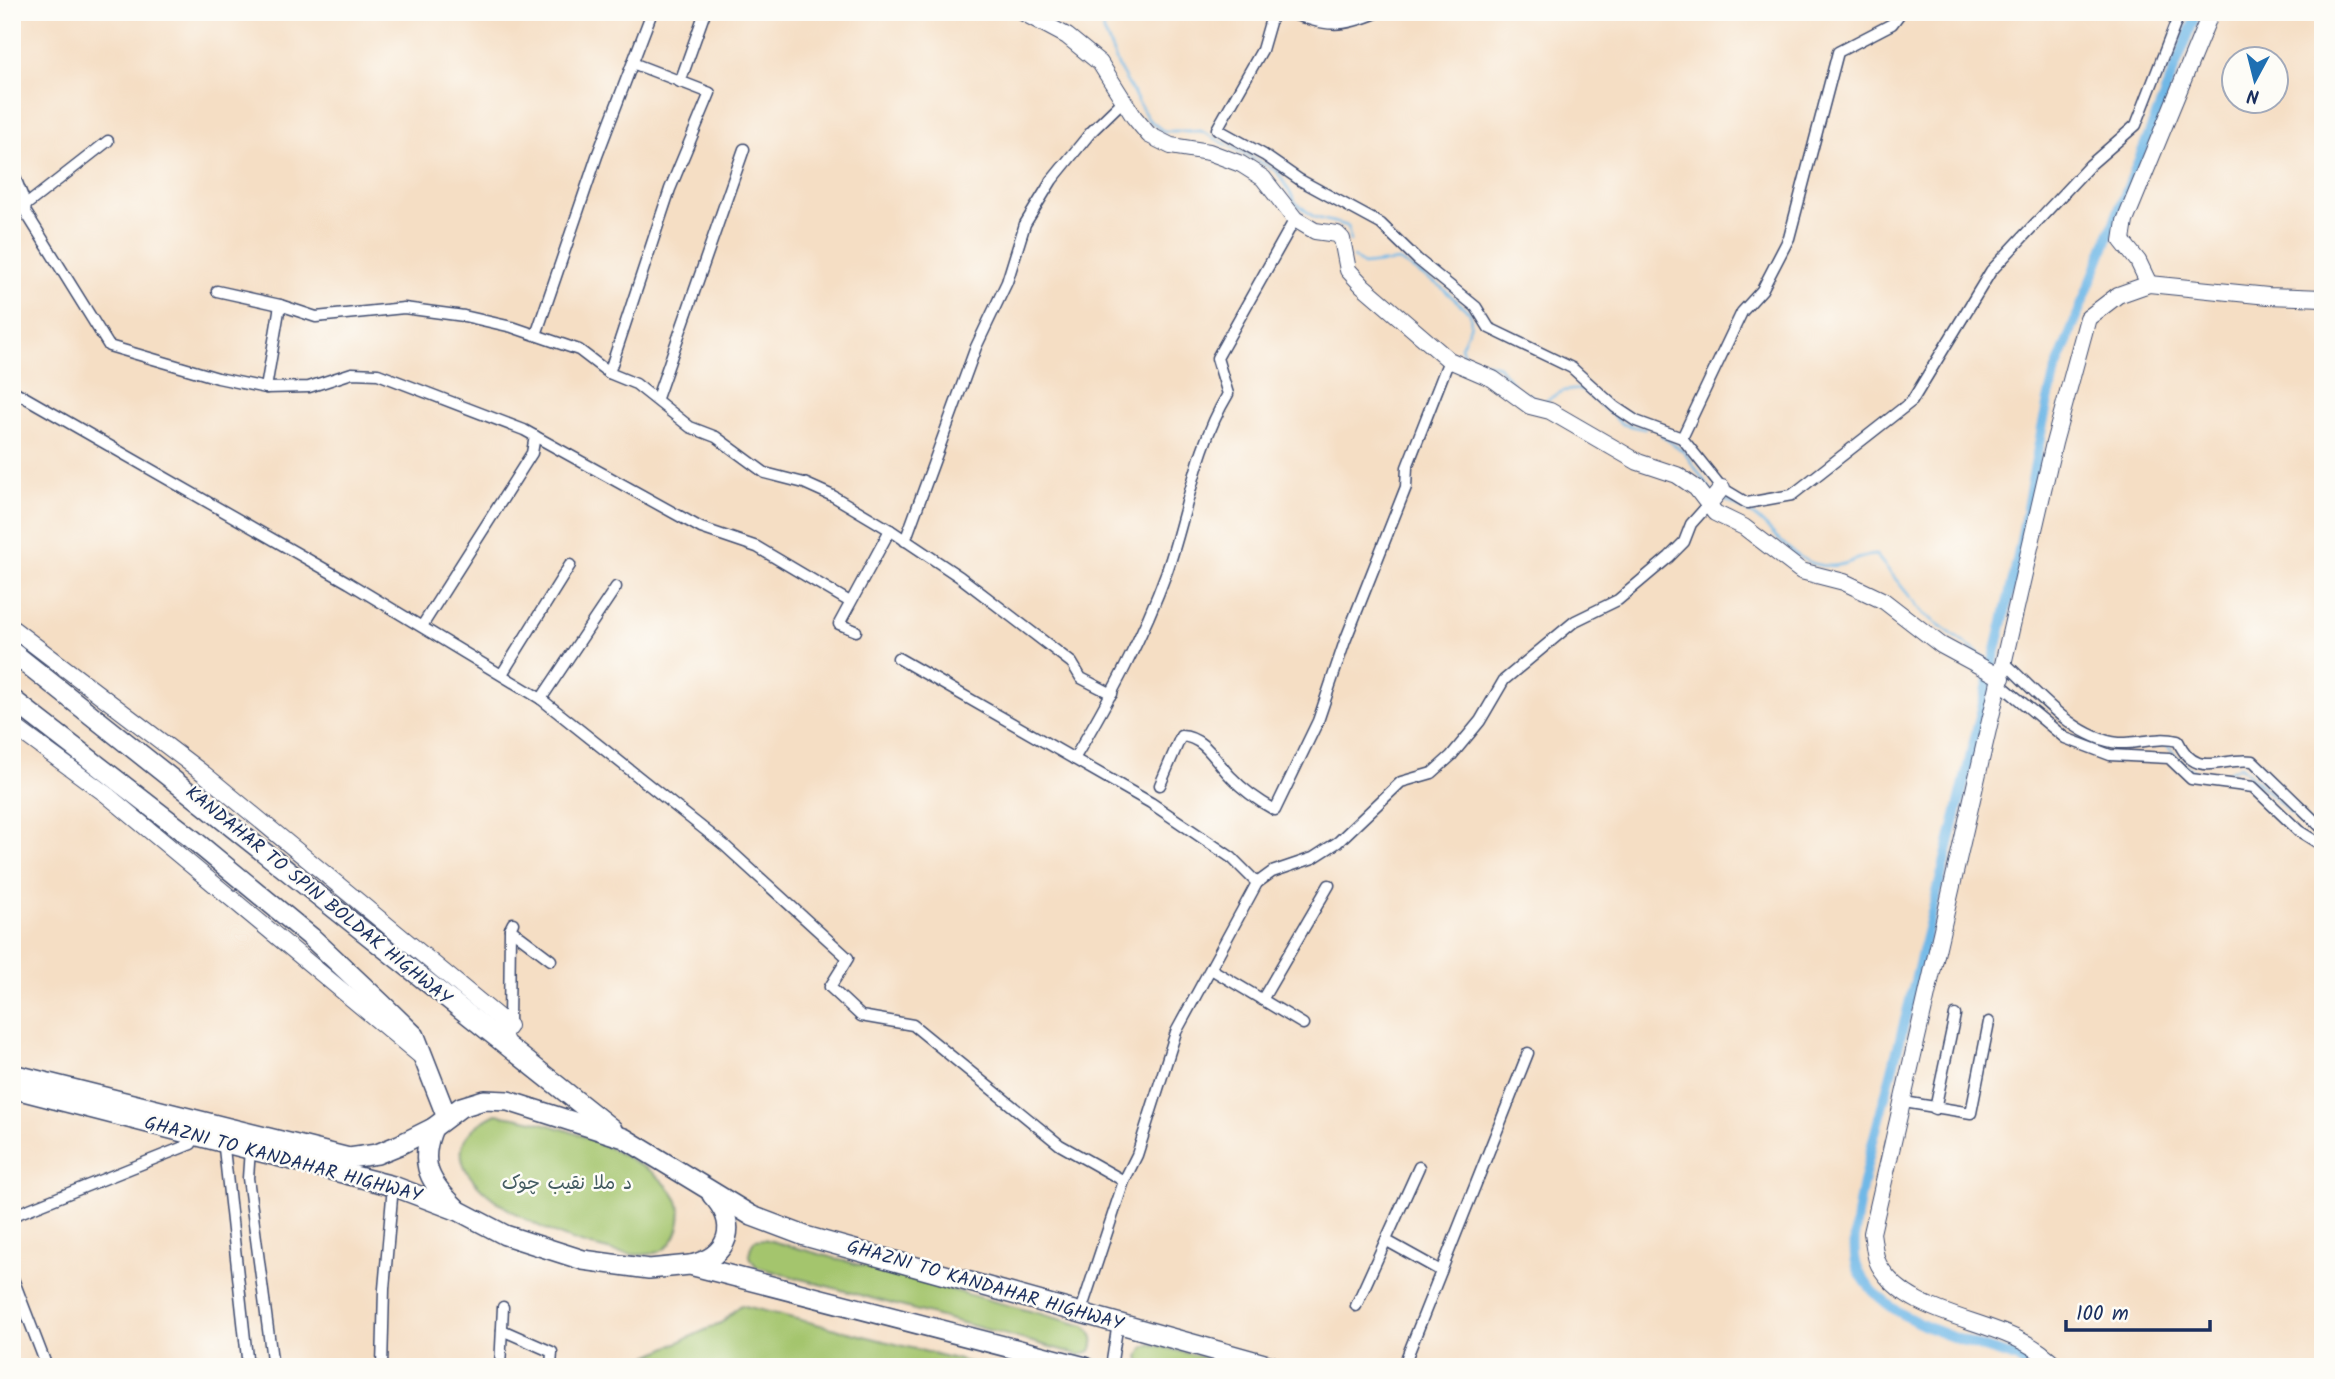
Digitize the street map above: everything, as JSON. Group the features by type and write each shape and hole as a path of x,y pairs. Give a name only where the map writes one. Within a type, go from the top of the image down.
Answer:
{"highway":[{"name":"KANDAHAR TO SPIN BOLDAK HIGHWAY","path":"12,652 624,1138"},
{"name":"KANDAHAR TO SPIN BOLDAK HIGHWAY","path":"12,699 190,837 311,937 415,1036 424,1058 440,1122"},
{"name":"GHAZNI TO KANDAHAR HIGHWAY","path":"12,1074 224,1135 349,1158 377,1154 484,1100 508,1101 624,1138 752,1216 805,1236 1275,1367"},
{"name":"GHAZNI TO KANDAHAR HIGHWAY","path":"12,1088 196,1136 224,1135 250,1149 393,1186 459,1212"},
{"name":"GHAZNI TO KANDAHAR HIGHWAY","path":"440,1122 425,1147 427,1169 439,1191 459,1212"},
{"name":"GHAZNI TO KANDAHAR HIGHWAY","path":"690,1265 708,1261 723,1249 728,1234 727,1219 718,1202 703,1186"},
{"path":"459,1212 505,1235 583,1260 649,1269 690,1265 1073,1365"}],"street":[{"path":"536,335 597,157 635,64 652,12"},
{"path":"680,82 705,12"},
{"path":"1021,12 1067,36 1101,63 1149,135 1171,145 1209,152 1263,178 1295,219 1315,231 1337,234 1342,239 1348,270 1448,360 1493,379 1530,406 1550,411 1638,462 1677,475 1696,488 1715,496 1747,503 1792,495 1912,401 1991,271 2090,165 2136,125 2180,12"},
{"path":"1273,12 1262,50 1217,129 1264,155 1300,180 1381,224 1417,259 1476,307 1489,328 1572,368 1615,407 1636,421 1682,438 1715,496 1715,513 1744,527 1801,571 1844,582 1884,601 1941,645 2002,675 2097,738 2120,743 2162,738 2178,741 2183,752 2195,762 2211,765 2241,759 2253,761 2323,829"},
{"path":"1287,12 1315,22 1349,25 1379,12"},
{"path":"1682,438 1742,313 1762,290 1789,238 1838,52 1892,24 1901,12"},
{"path":"2149,284 2138,261 2122,241 2125,220 2211,12"},
{"path":"608,373 670,189 710,93 635,64"},
{"path":"905,541 976,347 1007,282 1025,224 1052,180 1091,132 1124,100"},
{"path":"26,205 108,141"},
{"path":"657,398 744,149"},
{"path":"12,170 26,205 25,211 108,346 218,379 266,388 309,387 352,373 378,374 535,436 701,528 757,547 850,602"},
{"path":"1074,759 1128,665 1167,570 1195,468 1212,420 1228,394 1217,358 1295,219"},
{"path":"2057,1367 2019,1339 1943,1313 1894,1284 1878,1263 1872,1233 2054,443 2088,318 2118,295 2149,284 2269,296 2323,298"},
{"path":"217,291 280,305 316,317 404,308 464,316 536,335 579,350 608,373 636,384 657,398 690,427 716,437 765,473 823,492 890,530 960,577 1072,663 1081,678 1112,694"},
{"path":"266,388 280,305"},
{"path":"1160,785 1181,736 1191,736 1206,747 1231,778 1256,800 1275,810 1318,721 1406,487 1407,467 1448,360"},
{"path":"12,390 422,626 541,699 724,845 848,958 830,987 861,1016 913,1025 1060,1145 1124,1181"},
{"path":"422,626 532,453 535,436"},
{"path":"1080,1314 1124,1181 1137,1155 1176,1032 1257,883 1272,872 1313,858 1330,847 1401,782 1432,772 1451,756 1480,721 1504,680 1575,621 1618,600 1669,557 1684,542 1691,524 1715,496"},
{"path":"856,631 839,624 890,530"},
{"path":"502,674 570,565"},
{"path":"541,699 616,587"},
{"path":"12,628 214,782 509,1026"},
{"path":"898,658 1151,803 1232,858 1257,883"},
{"path":"2002,675 2066,738 2110,755 2169,758 2191,779 2253,787 2299,831 2323,846"},
{"path":"12,726 107,795 424,1058"},
{"path":"1262,1000 1329,885"},
{"path":"508,1048 503,1034 509,1026 511,926 551,960"},
{"path":"1210,969 1303,1024"},
{"path":"1935,1109 1955,1015"},
{"path":"1904,1102 1971,1113 1989,1022"},
{"path":"1403,1367 1528,1053"},
{"path":"224,1135 248,1367"},
{"path":"12,1216 191,1144 196,1136"},
{"path":"250,1149 248,1178 273,1367"},
{"path":"1356,1307 1419,1167"},
{"path":"382,1367 384,1289 393,1186"},
{"path":"1387,1241 1441,1271"},
{"path":"12,1276 47,1367"},
{"path":"500,1367 503,1307"},
{"path":"1111,1367 1118,1323"},
{"path":"502,1330 552,1352 551,1367"}],"green space":[{"name":"د ملا نقيب چوک","path":"496,1114 532,1120 582,1136 651,1171 666,1184 678,1201 679,1224 673,1239 655,1253 631,1254 607,1250 542,1228 513,1212 488,1194 469,1174 462,1154 469,1133"},
{"path":"764,1239 1085,1326 1093,1337 1093,1347 1091,1351 1080,1355 757,1267 750,1257 751,1247 755,1240"},
{"path":"741,1305 987,1367 645,1367 648,1356 721,1323"},
{"path":"1151,1344 1241,1367 1143,1367 1139,1357 1143,1348"}],"waterway":[{"path":"1096,12 1120,70 1148,119 1163,131 1201,131 1277,171 1296,203 1314,217 1348,226 1350,241"},
{"path":"2027,1367 2019,1359 1928,1327 1886,1303 1870,1287 1858,1269 1855,1254 1858,1208 2014,575 2055,372 2197,12"},
{"path":"1353,257 1363,265 1399,261 1440,286 1470,313 1471,324 1461,347 1465,357 1499,366 1513,384"},
{"path":"1520,390 1543,402 1563,391 1582,389 1622,424 1645,429"},
{"path":"1661,435 1684,452 1712,492"},
{"path":"1720,498 1754,516 1790,550 1818,565 1835,566 1876,555 1924,614 1996,666"},
{"path":"2010,678 2024,688"},
{"path":"2110,746 2119,749 2167,745 2183,763 2199,774 2208,776 2217,776 2240,766 2313,833 2323,838"}]}
